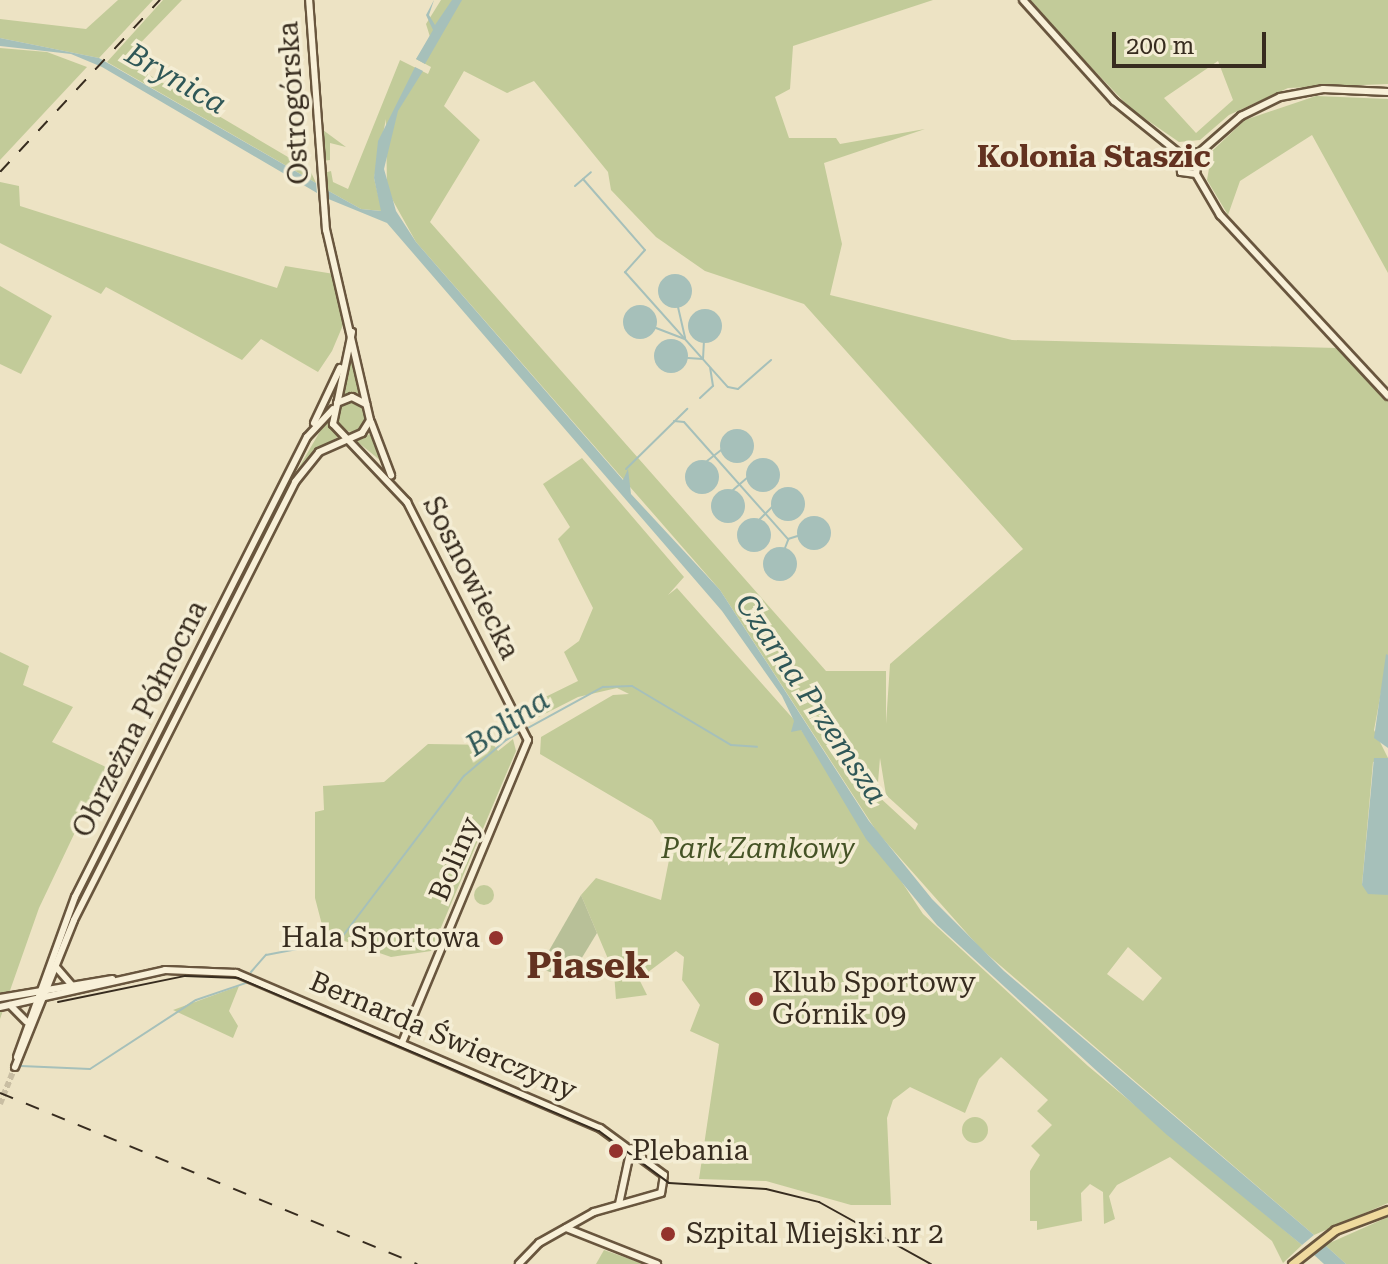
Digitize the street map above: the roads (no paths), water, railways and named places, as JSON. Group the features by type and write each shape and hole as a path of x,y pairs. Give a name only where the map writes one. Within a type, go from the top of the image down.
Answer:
{"main road":[{"path":"1292,1264 1347,1224 1388,1210"}],"street":[{"name":"Ostrogórska","path":"309,0 322,203"},
{"path":"1023,0 1114,101 1180,154 1200,152 1241,116 1280,97 1323,89 1388,92"},
{"path":"1196,174 1203,167 1200,152"},
{"path":"1180,154 1181,172 1196,174"},
{"path":"1196,174 1220,215 1388,396"},
{"name":"Sosnowiecka","path":"322,203 353,329 370,420 396,485 526,736"},
{"name":"Sosnowiecka","path":"353,329 333,424 396,485"},
{"path":"307,437 345,357"},
{"path":"335,406 352,397 366,404"},
{"name":"Obrzeżna Północna","path":"335,406 307,437 65,917 26,1021 15,1066 55,966 170,729 303,469 347,436"},
{"path":"347,436 362,433 370,420"},
{"path":"248,555 256,559"},
{"path":"162,726 170,729"},
{"name":"Boliny","path":"402,1043 526,736"},
{"path":"55,966 60,978 74,984"},
{"name":"Bernarda Świerczyny","path":"0,998 184,968 236,973 402,1043 631,1148 664,1175 661,1193 619,1204"},
{"name":"Bernarda Świerczyny","path":"4,1006 124,978"},
{"path":"4,1006 26,1021"},
{"path":"519,1264 566,1228 619,1204 633,1161 631,1148"},
{"path":"633,1161 644,1157"},
{"path":"585,1217 586,1237"},
{"path":"566,1228 657,1264"}],"water":[{"path":"434,0 429,15 435,25 452,0 462,0 425,64 416,59 433,30 426,15"},
{"path":"0,38 99,58 316,183 317,193 102,67 71,54 0,46"},
{"path":"415,67 423,71 398,111 384,169 396,211 416,242 623,480 628,469 631,494 720,590 869,821 932,899 1004,971 1314,1235 1302,1245 1167,1135 937,925 866,839 801,730 791,732 794,721 782,696 722,611 387,223 326,198 325,189 361,209 381,211 374,178 378,141"},
{"path":"675,274 687,279 692,291 687,303 675,308 663,303 658,291 663,279"},
{"path":"640,305 652,310 657,322 652,334 640,339 628,334 623,322 628,310"},
{"path":"705,309 717,314 722,326 717,338 705,343 693,338 688,326 693,314"},
{"path":"671,339 683,344 688,356 683,368 671,373 659,368 654,356 659,344"},
{"path":"737,429 749,434 754,446 749,458 737,463 725,458 720,446 725,434"},
{"path":"763,458 775,463 780,475 775,487 763,492 751,487 746,475 751,463"},
{"path":"702,460 714,465 719,477 714,489 702,494 690,489 685,477 690,465"},
{"path":"788,487 800,492 805,504 800,516 788,521 776,516 771,504 776,492"},
{"path":"728,489 740,494 745,506 740,518 728,523 716,518 711,506 716,494"},
{"path":"814,516 826,521 831,533 826,545 814,550 802,545 797,533 802,521"},
{"path":"754,518 766,523 771,535 766,547 754,552 742,547 737,535 742,523"},
{"path":"780,547 792,552 797,564 792,576 780,581 768,576 763,564 768,552"},
{"path":"1388,655 1388,748 1374,738"},
{"path":"1374,758 1388,758 1388,895 1368,894 1362,885"},
{"path":"1325,1245 1346,1264 1324,1264 1313,1254"}],"waterway":[{"path":"575,186 591,172"},
{"path":"583,179 645,250 625,272 728,387 738,389 771,360"},
{"path":"678,307 685,338"},
{"path":"656,328 684,339"},
{"path":"688,358 703,359 704,342"},
{"path":"700,398 713,386 710,368"},
{"path":"626,469 687,409"},
{"path":"674,421 684,422 788,539"},
{"path":"707,461 721,450"},
{"path":"733,490 747,478"},
{"path":"760,519 772,507"},
{"path":"788,539 798,536"},
{"path":"785,548 788,540"},
{"name":"Bolina","path":"251,972 266,955 339,941 464,776 506,740 603,687 632,686 731,745 757,747"},
{"name":"Bolina","path":"21,1066 90,1069 196,1000 246,983"}],"tunnel":[{"path":"0,1104 15,1067"}],"tram line":[{"path":"58,1002 185,976 238,978 599,1131 669,1183 766,1189 819,1202 931,1264"}],"railway":[{"path":"0,172 160,0"},
{"path":"0,1093 417,1264"}],"place":[{"name":"Hala Sportowa","path":"496,938"},
{"name":"Klub Sportowy Górnik 09","path":"756,999"},
{"name":"Plebania","path":"616,1151"},
{"name":"Szpital Miejski nr 2","path":"668,1234"}],"district":[{"name":"Kolonia Staszic","path":"1094,157"},
{"name":"Piasek","path":"588,967"}],"water label":[{"name":"Brynica","path":"176,79"},
{"name":"Czarna Przemsza","path":"811,699"}],"park label":[{"name":"Park Zamkowy","path":"758,849"}]}
